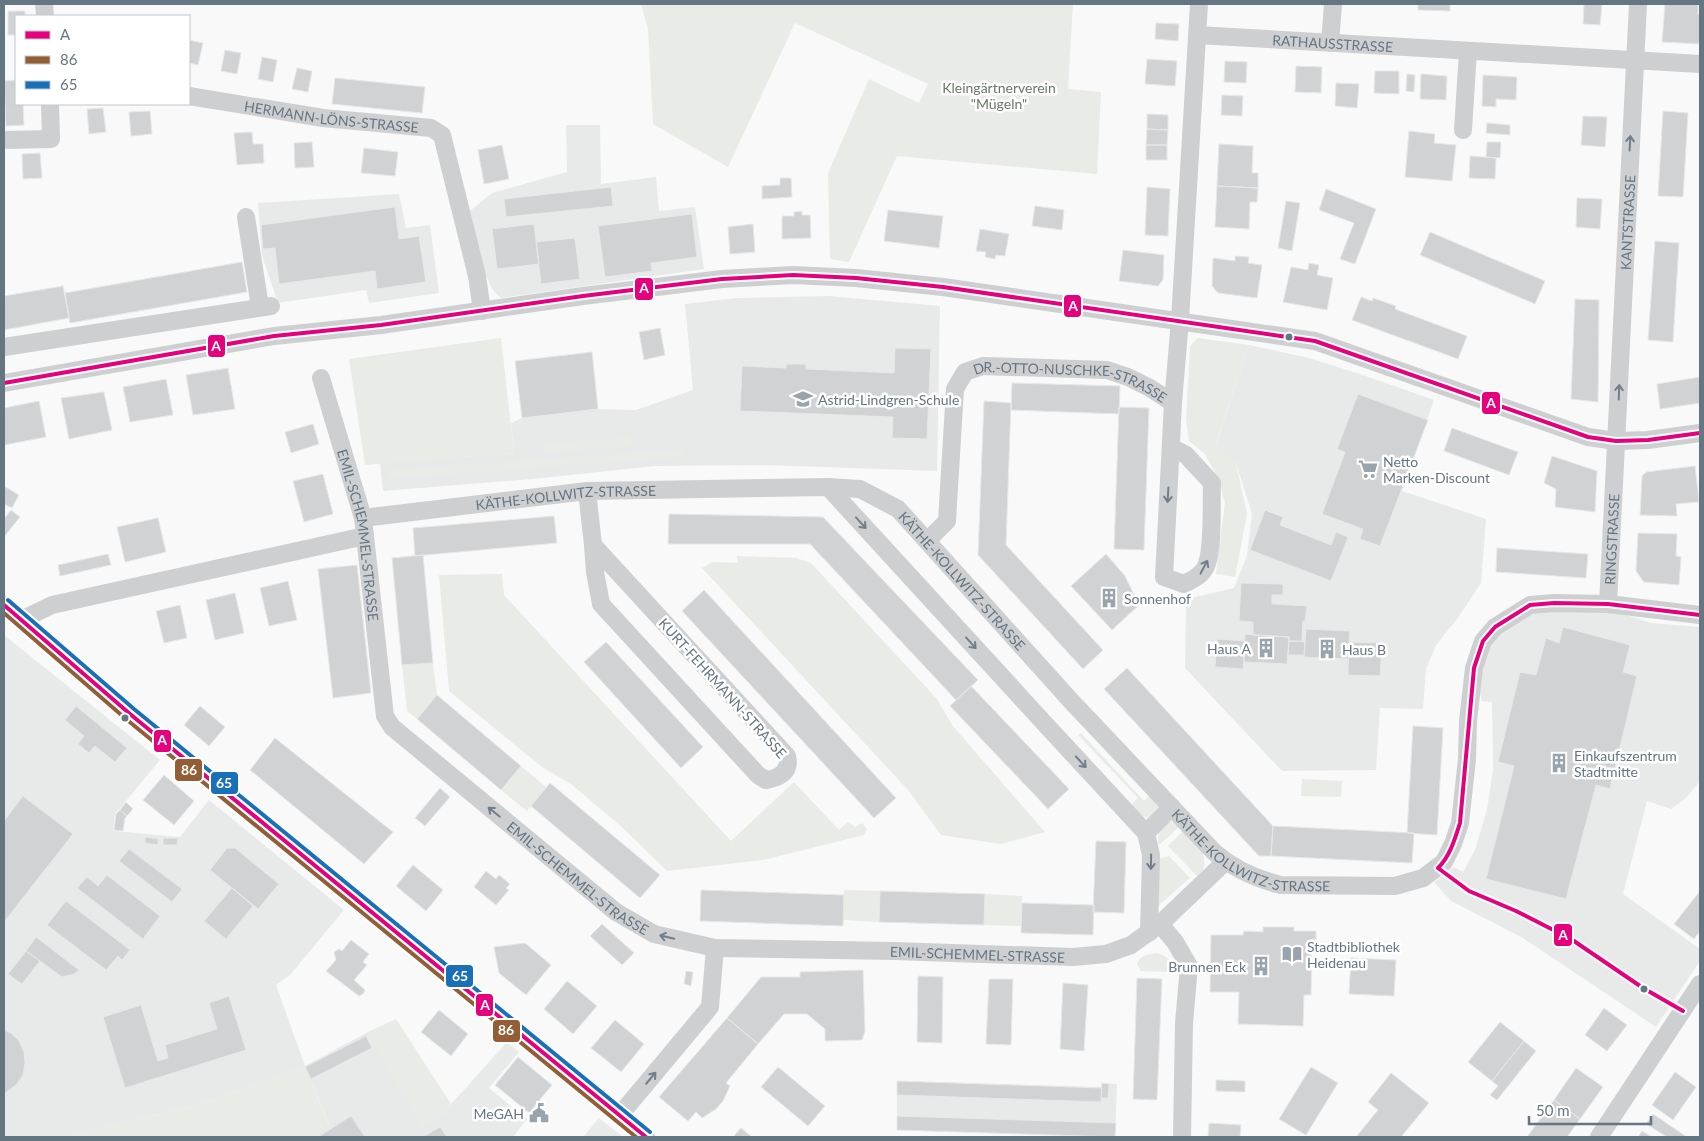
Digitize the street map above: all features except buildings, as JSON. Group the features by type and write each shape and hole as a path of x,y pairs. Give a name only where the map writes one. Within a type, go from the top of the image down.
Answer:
{"street":[{"name":"DR.-OTTO-NUSCHKE-STRASSE","path":"1171,447 1186,454 1212,483 1210,552 1206,568 1198,577 1184,584 1164,577 1171,447 1199,4"},
{"path":"1330,43 1333,4"},
{"name":"KANTSTRASSE","path":"1616,441 1638,4"},
{"name":"RATHAUSSTRASSE","path":"1197,35 1700,64"},
{"path":"1463,130 1468,51"},
{"name":"HERMANN-LÖNS-STRASSE","path":"190,96 323,118 431,128 442,135 477,276 482,311"},
{"path":"4,140 52,139 50,105"},
{"path":"4,347 266,306 246,217"},
{"path":"4,383 274,336 381,325 583,296 712,280 793,276 856,278 943,287 1315,340 1588,437 1616,441 1648,440 1700,433"},
{"name":"DR.-OTTO-NUSCHKE-STRASSE","path":"927,541 947,521 955,389 965,372 983,366 1107,370 1128,377 1174,403"},
{"name":"EMIL-SCHEMMEL-STRASSE","path":"321,378 363,518 385,716 392,727 616,912 654,934 715,948 1074,957 1106,954 1131,945 1155,929 1225,862"},
{"name":"RINGSTRASSE","path":"1616,441 1608,604 1700,615"},
{"path":"828,487 1146,833 1151,855 1155,929 1175,942 1189,966 1184,1023 1182,1137"},
{"name":"KÄTHE-KOLLWITZ-STRASSE","path":"363,518 587,491 860,488 898,509 1072,702 1225,862 1264,881 1282,885 1395,886 1423,878 1444,862 1460,823 1474,668 1483,641 1495,627 1530,605 1554,603 1608,604"},
{"name":"KURT-FEHRMANN-STRASSE","path":"587,491 595,572 601,604 758,775 766,780 776,779 786,770 789,763 787,756 593,545"},
{"path":"21,620 52,605 365,536"},
{"path":"4,606 130,714 646,1137"},
{"path":"1146,833 1172,807"},
{"path":"620,1116 710,1007 715,948"},
{"path":"1599,1137 1700,984"}],"shaded area":[{"path":"566,125 600,125 601,184 656,177 659,211 695,207 704,269 501,298 492,289 483,268 470,211 492,193 567,172"},
{"path":"399,194 406,228 430,225 439,293 369,303 366,290 278,303 262,256 258,203"},
{"name":"Astrid-Lindgren-Schule","path":"828,296 940,306 937,471 764,465 655,466 533,479 383,491 380,463 514,453 511,423 522,418 598,409 636,410 693,390 685,304 737,298"},
{"path":"1249,345 1309,358 1434,400 1402,491 1486,519 1481,583 1457,619 1436,645 1426,669 1423,709 1380,708 1376,770 1282,771 1185,668 1186,599 1234,588 1247,555 1252,514 1236,463 1216,445"},
{"path":"1530,605 1602,607 1651,623 1700,627 1700,781 1686,798 1671,809 1647,801 1623,894 1700,949 1700,961 1656,1027 1523,938 1451,901 1434,882 1454,867 1463,872 1475,850 1487,810 1493,770 1492,702 1482,701 1474,668 1483,641"},
{"path":"4,635 160,760 115,814 113,831 180,837 209,800 344,910 290,975 276,985 305,1066 368,1032 422,1126 444,1112 507,1042 519,1052 489,1088 527,1119 513,1137 313,1137 330,1126 305,1067 199,1104 64,1137 4,1137"},
{"path":"897,1081 1101,1087 1102,1083 1117,1084 1115,1137 897,1130"},
{"path":"599,1118 623,1137 583,1137"}],"green space":[{"name":"Kleingärtnerverein \"Mügeln\"","path":"641,4 1073,4 1068,89 1101,92 1097,174 897,156 849,262 830,259 828,173 869,79 919,103 928,84 795,23 728,167 653,124 648,29"},
{"path":"501,338 514,453 365,465 349,359"},
{"path":"1198,338 1249,345 1216,444 1236,463 1247,514 1235,577 1216,574 1225,502 1216,474 1205,454 1189,441 1186,419 1190,346"},
{"path":"632,437 633,446 545,453 544,444"},
{"path":"682,449 683,457 388,479 387,470"},
{"path":"737,556 796,558 811,563 937,699 952,725 1045,832 1001,844 941,835 908,790 702,568 712,562 738,563"},
{"path":"502,574 504,595 731,841 794,782 839,830 848,822 855,827 862,823 867,829 864,835 763,860 667,871 624,829 571,784 542,767 449,691 439,575"},
{"path":"433,663 437,695 417,719 407,711 402,665"},
{"path":"1081,733 1144,801 1151,794 1159,805 1159,810 1149,818 1142,816 1130,806 1138,798 1078,735"},
{"path":"521,766 547,788 527,811 501,790"},
{"path":"1302,779 1342,781 1341,797 1301,796"},
{"path":"1170,822 1177,823 1180,826 1159,845 1158,838 1160,832"},
{"path":"1184,830 1198,846 1204,858 1203,870 1198,877 1168,846"},
{"path":"1169,856 1190,878 1157,907 1158,859"},
{"path":"844,890 880,891 879,922 843,920"},
{"path":"985,894 1022,896 1021,926 984,925"},
{"path":"1156,953 1170,960 1174,965 1173,969 1166,972 1141,971 1137,964 1140,959"},
{"path":"396,1019 451,1104 444,1112 421,1127 368,1032"},
{"path":"305,1067 330,1127 313,1137 64,1137 199,1104"}],"transit line":[{"name":"A","path":"4,383 274,336 381,325 583,296 722,279 793,275 856,278 943,287 1315,341 1588,437 1616,441 1648,440 1700,433"},
{"name":"65","path":"8,600 134,709 650,1132"},
{"name":"A","path":"1438,868 1449,853 1460,823 1474,668 1483,641 1495,627 1530,605 1554,603 1608,604 1700,615"},
{"name":"A","path":"4,605 130,714 646,1137"},
{"name":"86","path":"4,613 126,719 636,1137"},
{"name":"A","path":"1438,868 1469,891 1516,911 1571,939 1643,988 1683,1011"}],"place":[{"name":"Astrid-Lindgren-Schule","path":"803,399"},
{"name":"Netto Marken-Discount","path":"1368,469"},
{"name":"Sonnenhof","path":"1109,598"},
{"name":"Haus A","path":"1266,648"},
{"name":"Haus B","path":"1327,649"},
{"name":"Einkaufszentrum Stadtmitte","path":"1559,763"},
{"name":"Stadtbibliothek Heidenau","path":"1292,954"},
{"name":"Brunnen Eck","path":"1261,966"},
{"name":"MeGAH","path":"539,1113"}]}
